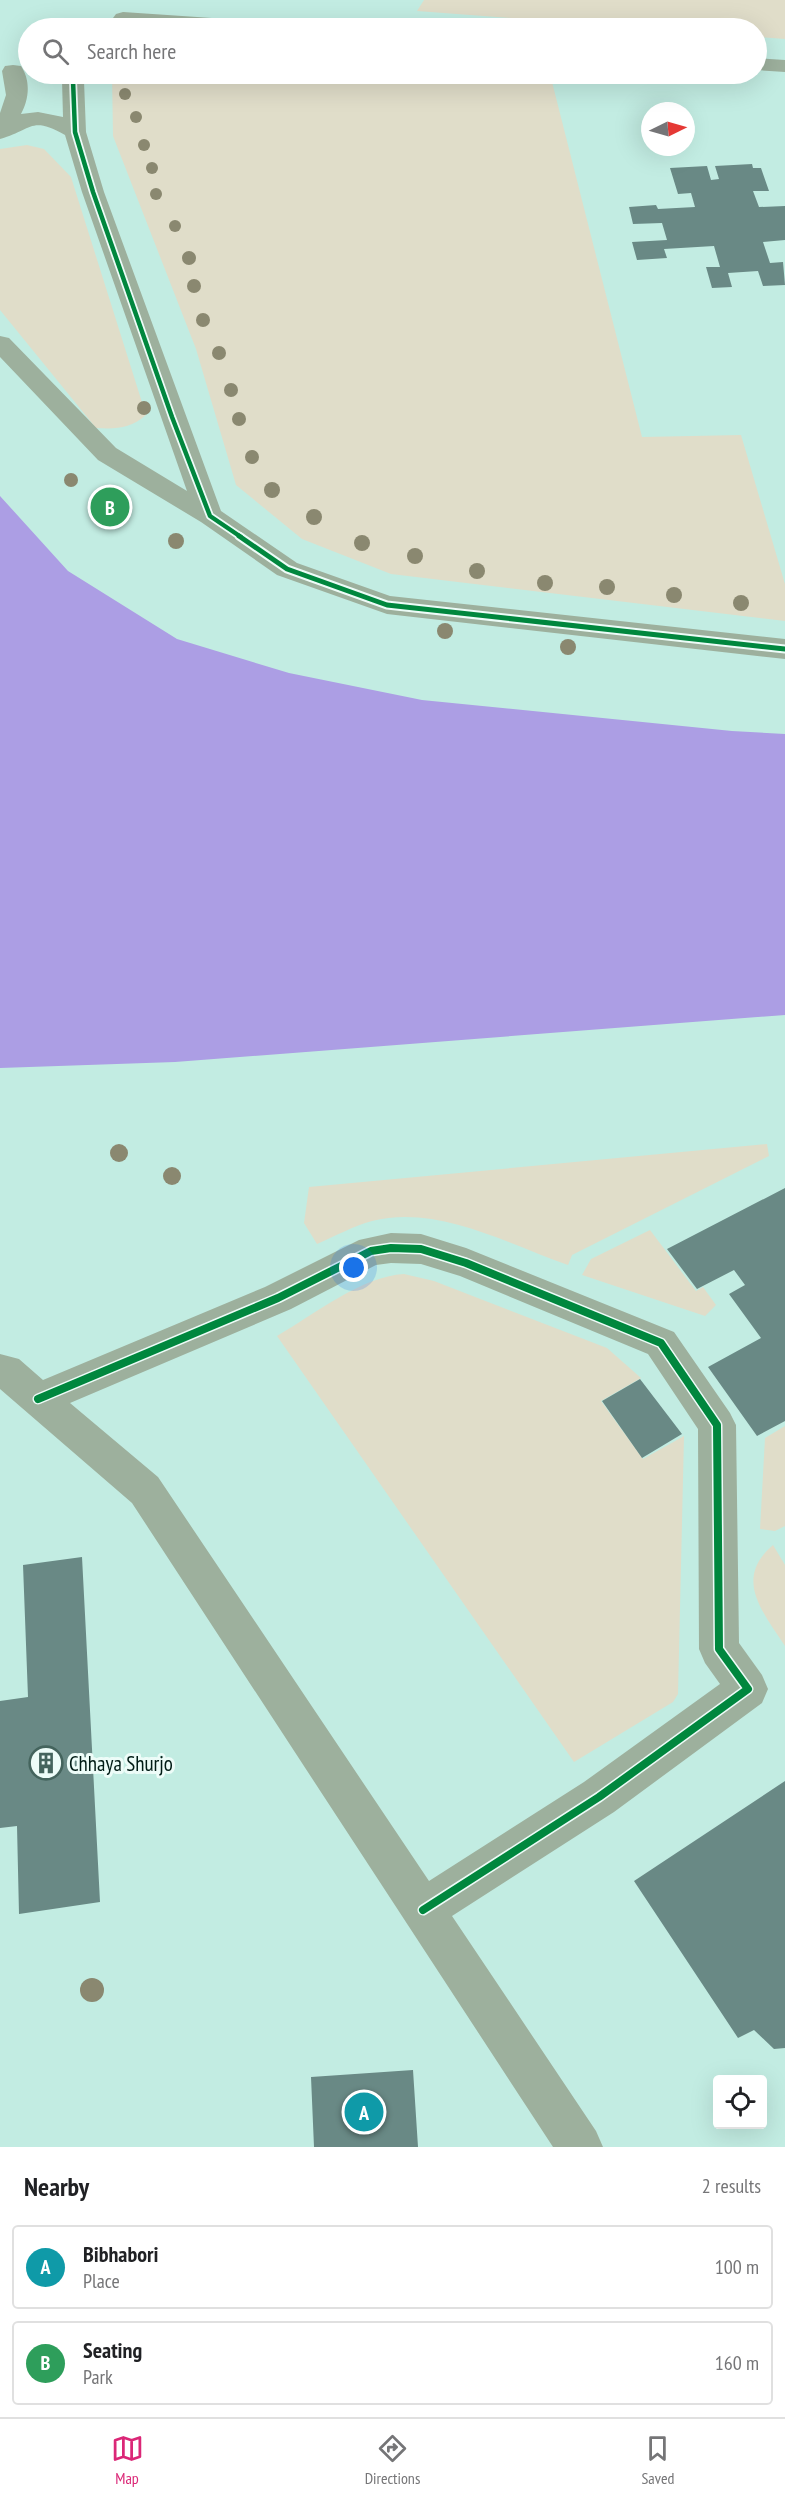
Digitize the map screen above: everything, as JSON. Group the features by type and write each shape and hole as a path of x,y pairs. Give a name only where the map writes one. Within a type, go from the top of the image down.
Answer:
{"street":[{"path":"123,18 143,0"},
{"path":"767,65 785,66"},
{"path":"13,71 18,84"},
{"path":"1,131 15,106 18,84"},
{"path":"73,84 75,132 93,192 172,417 210,516"},
{"path":"1,131 20,120 36,117 58,122 75,132"},
{"path":"0,343 107,454 210,516 287,569 387,605 785,649"},
{"path":"38,1399 278,1298 371,1251 391,1248 421,1249 466,1263 661,1343 717,1425 719,1649 748,1689 598,1797 423,1910"},
{"path":"0,1370 6,1371 145,1490 580,2147"}],"shaded area":[{"path":"424,0 785,0 785,39 767,38 767,18 510,18 417,11"},
{"path":"112,84 553,84 642,437 741,435 785,584 785,621 391,574 302,539 236,485 196,349 113,136"},
{"path":"27,145 44,149 71,177 146,415 128,426 96,428 0,310 0,149"},
{"path":"0,496 68,571 177,639 289,673 422,700 732,731 785,734 785,1015 175,1062 0,1068"},
{"path":"767,1144 769,1156 572,1255 568,1265 497,1237 447,1222 422,1218 397,1217 372,1221 317,1244 304,1223 309,1187"},
{"path":"650,1230 696,1291 703,1287 716,1305 705,1316 582,1275 591,1259"},
{"path":"404,1274 434,1281 607,1348 641,1378 601,1401 643,1459 684,1436 678,1694 673,1702 574,1762 277,1336 355,1289 388,1276"},
{"path":"785,1426 785,1526 775,1531 760,1529 765,1438"},
{"path":"773,1545 785,1565 785,1646 761,1608 753,1583 755,1570 761,1558"}],"building":[{"path":"752,164 753,168 761,168 769,191 753,191 759,207 785,206 785,240 763,242 770,263 783,262 785,285 763,286 758,271 728,273 732,287 712,288 706,267 720,267 714,246 664,249 667,258 637,260 632,242 667,240 662,223 633,224 629,207 656,205 658,209 695,207 691,193 678,194 670,168 707,166 711,180 719,179 715,166"},
{"path":"785,1188 785,1421 757,1436 708,1367 761,1338 729,1294 745,1285 734,1270 697,1289 667,1249"},
{"path":"640,1379 682,1434 642,1458 602,1401"},
{"name":"Chhaya Shurjo","path":"82,1557 100,1902 19,1914 17,1826 0,1828 0,1701 28,1697 23,1565"},
{"path":"785,1781 785,2048 774,2049 754,2030 738,2038 634,1881"},
{"path":"413,2070 418,2147 314,2147 311,2077"}],"cycle path":[{"path":"73,84 75,132 93,192 172,417 210,516 287,569 387,605 785,649"},
{"path":"38,1399 278,1298 371,1251 391,1248 421,1249 466,1263 661,1343 717,1425 719,1649 748,1689 599,1797 423,1910"}],"place":[{"name":"Seating","path":"110,507"},
{"name":"Chhaya Shurjo","path":"46,1763"},
{"name":"Bibhabori","path":"364,2112"}]}
